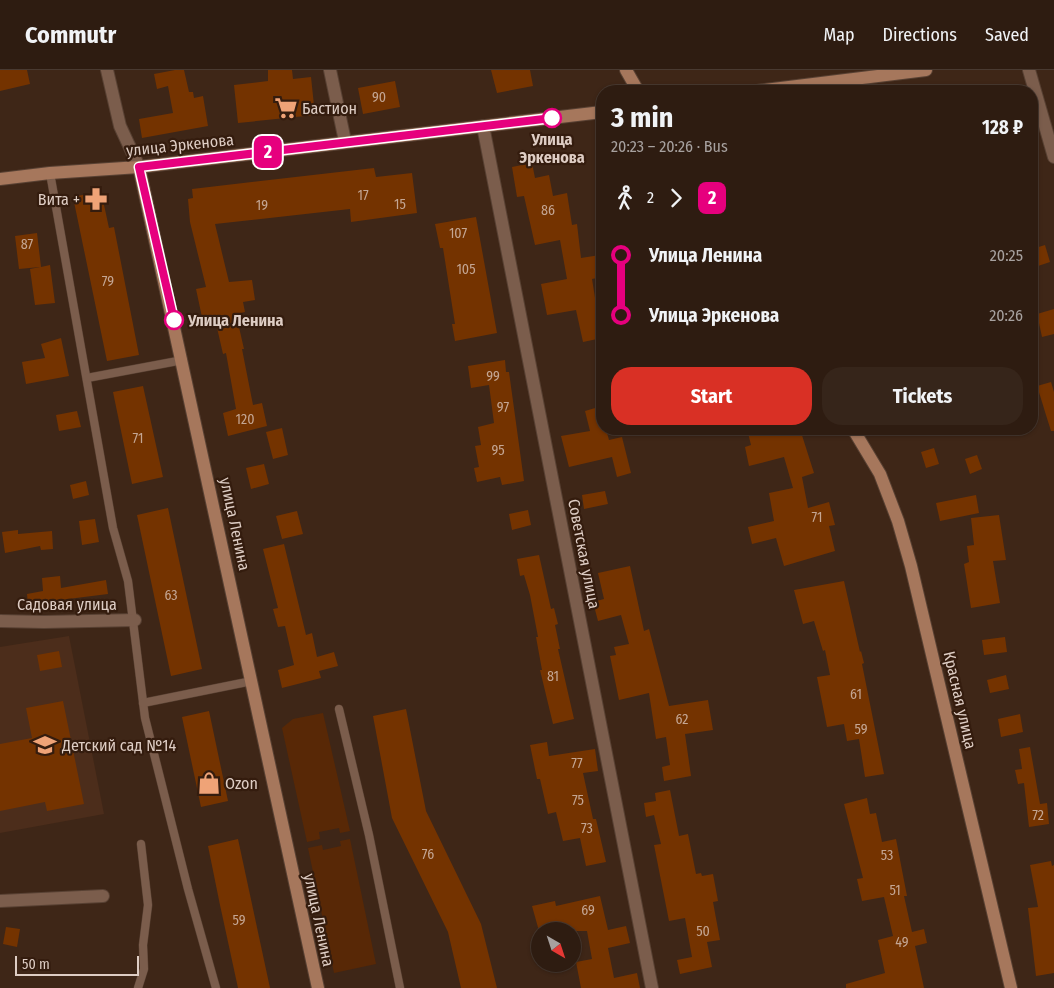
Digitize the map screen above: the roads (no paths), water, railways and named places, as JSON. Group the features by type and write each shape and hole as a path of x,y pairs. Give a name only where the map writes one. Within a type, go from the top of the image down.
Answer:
{"street":[{"name":"улица Ленина","path":"107,70 120,126 139,167 183,360 315,987"},
{"path":"330,70 345,141"},
{"path":"626,70 635,85"},
{"path":"805,85 926,70"},
{"path":"1029,70 1033,85"},
{"path":"1038,101 1054,156"},
{"name":"улица Эркенова","path":"0,179 50,173 139,167 345,141 596,113"},
{"name":"Советская улица","path":"483,126 652,988"},
{"name":"Красная улица","path":"857,435 880,474 898,521 911,566 1011,988"},
{"name":"Садовая улица","path":"0,620 44,622 135,620"},
{"path":"0,901 103,896"}],"lane":[{"path":"50,173 113,528 128,581 135,620 143,703 188,889 216,988"},
{"path":"87,378 183,360"},
{"path":"143,703 252,681"},
{"path":"339,709 369,835 400,988"},
{"path":"140,988 144,969 143,945 148,905 141,844"}],"place":[{"name":"Бастион","path":"286,108"},
{"name":"Улица Эркенова","path":"552,118"},
{"name":"Вита +","path":"96,199"},
{"name":"Улица Ленина","path":"174,320"},
{"name":"Детский сад №14","path":"45,745"},
{"name":"Ozon","path":"209,783"}]}
